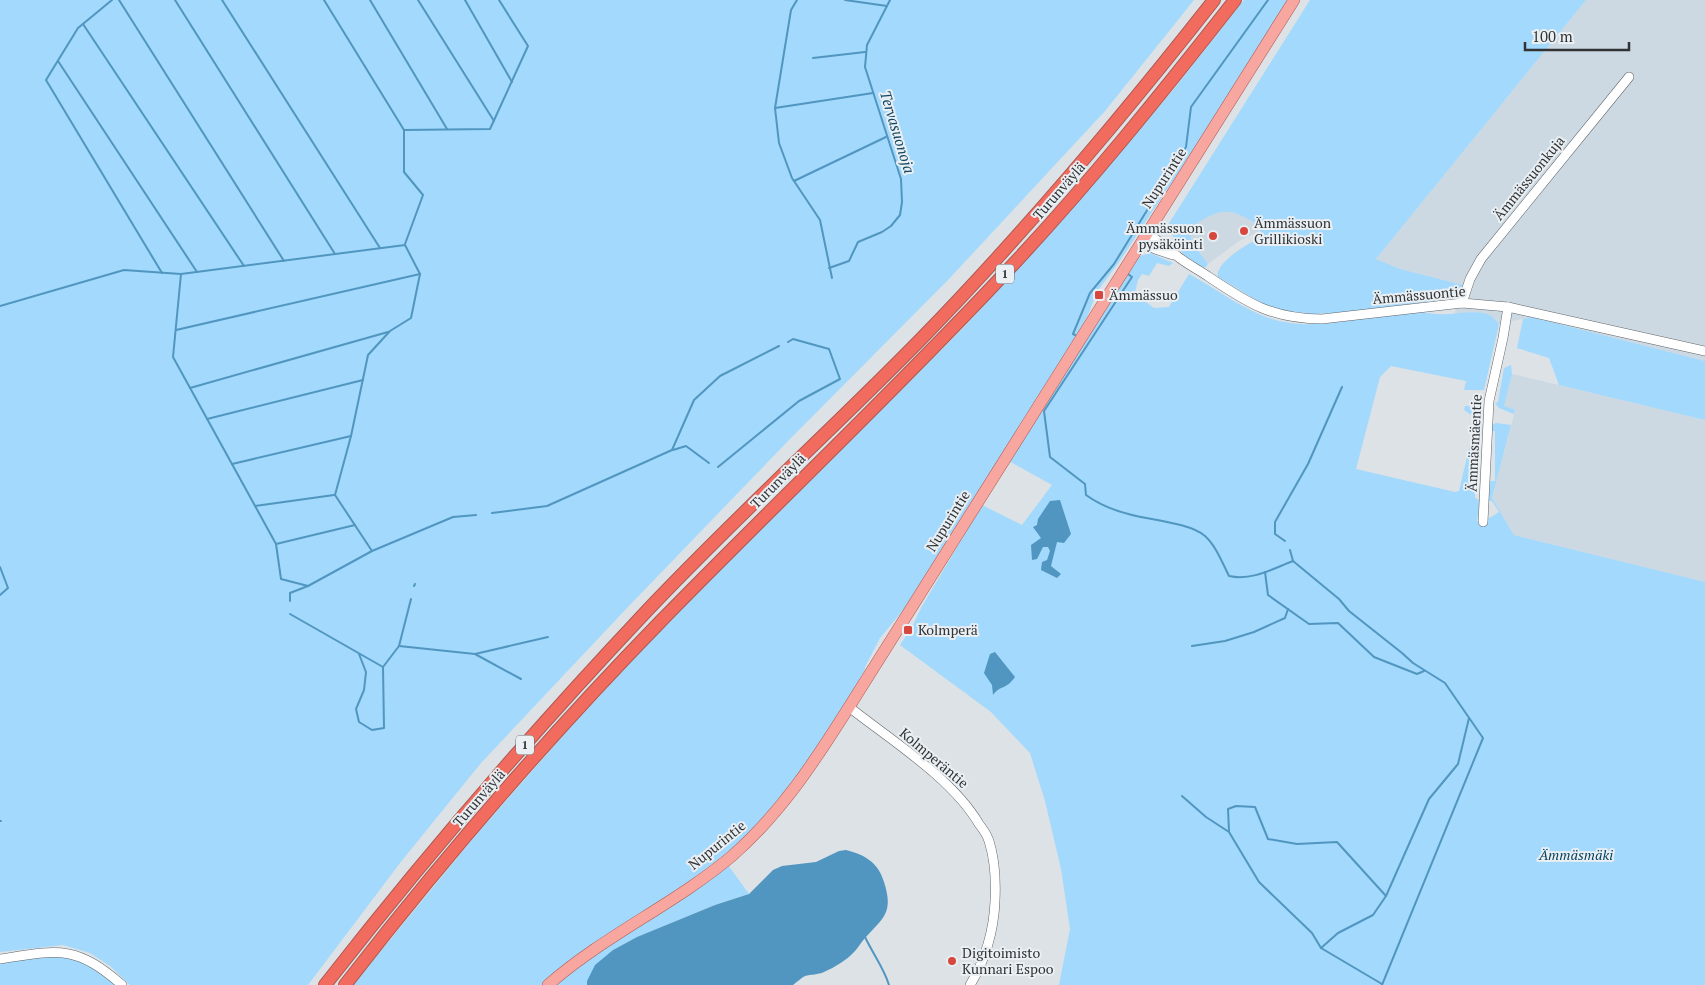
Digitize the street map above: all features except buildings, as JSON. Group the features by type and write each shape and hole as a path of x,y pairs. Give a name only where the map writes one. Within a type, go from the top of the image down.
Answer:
{"highway":[{"name":"Turunväylä","path":"324,985 484,792 644,614 924,336 1060,190 1214,0"},
{"name":"Turunväylä","path":"345,985 490,808 578,709 659,623 936,345 1072,200 1235,0"}],"main road":[{"name":"Nupurintie","path":"548,985 586,955 685,890 731,856 768,821 799,784 1294,0"}],"street":[{"name":"Ämmässuonkuja","path":"1462,303 1470,279 1481,259 1630,77"},
{"name":"Ämmässuontie","path":"1144,237 1155,249 1178,257 1256,307 1300,319 1322,319 1462,303 1508,307 1705,351"},
{"name":"Ämmäsmäentie","path":"1483,522 1488,401 1503,338 1508,307"},
{"name":"Kolmperäntie","path":"849,707 945,782 971,809 988,839 994,863 994,917 982,960 971,985"},
{"path":"0,959 46,952 72,954 94,963 122,985"}],"shaded area":[{"path":"1586,0 1705,0 1705,361 1531,317 1499,324 1496,319 1476,312 1455,314 1456,298 1461,293 1463,285 1400,269 1376,259"},
{"name":"Ämmässuon pysäköinti","path":"1224,211 1242,214 1258,225 1259,231 1239,241 1208,264 1188,233 1189,228 1208,216"},
{"path":"1512,374 1705,420 1705,582 1514,535 1492,498 1515,411 1504,406"},
{"path":"1060,500 1071,534 1064,543 1057,542 1051,566 1061,574 1057,578 1041,570 1042,562 1047,560 1050,551 1048,547 1043,547 1037,559 1032,560 1031,545 1041,538 1033,527 1037,525 1038,519 1050,501"},
{"path":"995,652 1015,677 1009,684 993,695 992,685 984,673 990,654"},
{"path":"846,850 865,857 874,864 884,882 888,901 882,920 852,954 832,968 822,973 805,976 793,985 587,985 595,965 613,950 637,937 715,905 749,894 773,870 782,866 816,862 839,851"}],"green space":[{"path":"0,0 1194,0 1105,111 948,280 788,441 481,763 400,863 308,985 130,985 110,966 90,953 63,945 0,952"},
{"path":"1244,0 1289,0 1221,108 1119,262 1096,293 1089,313 1080,330 914,597 880,638 839,716 791,784 744,839 697,876 574,959 542,985 353,985 476,835 568,730 672,618 966,325 1034,251 1173,90"},
{"path":"1310,0 1586,0 1376,259 1400,269 1463,285 1461,293 1456,298 1348,312 1314,314 1283,311 1266,306 1218,277 1218,271 1227,260 1242,248 1262,237 1258,225 1239,214 1223,212 1216,213 1190,228 1193,242 1208,264 1206,267 1199,267 1187,259 1174,238 1168,225"},
{"name":"Ämmäsmäki","path":"1150,253 1173,263 1169,266 1157,263 1149,276 1142,274 1138,280 1135,292 1154,308 1169,307 1189,274 1251,311 1272,319 1287,322 1302,324 1332,323 1413,312 1445,314 1471,312 1487,314 1494,318 1499,324 1484,390 1464,390 1466,381 1391,366 1380,377 1356,469 1455,492 1459,491 1478,410 1474,409 1473,416 1464,410 1465,406 1479,407 1482,413 1482,433 1477,433 1475,498 1480,500 1477,521 1483,522 1499,512 1492,501 1489,501 1489,481 1495,481 1495,431 1490,431 1491,425 1496,423 1511,425 1492,498 1514,535 1705,582 1705,985 1059,985 1070,929 1061,869 1045,801 1030,753 991,712 900,645 982,505 1022,525 1052,485 1009,461 1133,263 1140,256"},
{"path":"1531,317 1705,361 1705,420 1559,385 1549,358 1517,348 1523,319"},
{"path":"1511,365 1512,374 1504,406 1515,410 1514,414 1499,408 1495,403 1498,402 1504,368"},
{"path":"728,865 749,894 715,905 637,937 613,950 587,981 587,985 555,985 585,962"},
{"path":"46,956 66,957 87,964 115,985 0,985 0,963"}],"waterway":[{"path":"112,0 78,28 46,80 162,273"},
{"path":"119,0 284,261"},
{"path":"175,0 335,254"},
{"path":"222,0 380,248"},
{"path":"324,0 404,130"},
{"path":"370,0 447,129"},
{"path":"418,0 494,121"},
{"path":"465,0 512,82"},
{"path":"405,244 423,195 404,172 404,130 490,129 528,46 499,0"},
{"path":"797,0 791,10 775,108 779,143 792,178 820,220 832,278"},
{"path":"845,0 887,6"},
{"name":"Tervasuonoja","path":"829,268 849,261 858,242 882,232 891,226 900,215 902,202 901,179 865,67 867,45 890,0"},
{"path":"1075,335 1073,334 1090,293 1114,264 1186,147 1191,107 1268,0"},
{"path":"83,24 244,266"},
{"path":"813,58 865,52"},
{"path":"58,61 197,272"},
{"path":"775,108 873,93"},
{"path":"794,181 886,137"},
{"path":"0,306 124,270 181,274 405,245 420,274 411,318 390,331 368,355 351,436 335,495 372,551 308,586 281,579 276,544 173,357 181,274"},
{"path":"176,330 420,274"},
{"path":"1128,274 1132,277 1044,411 1050,457 1085,484 1086,495 1102,505 1140,517 1190,528 1205,536 1216,549 1229,576 1254,576 1293,561"},
{"path":"190,388 388,332"},
{"path":"718,467 799,401 840,379 829,349 793,339 788,342"},
{"path":"492,513 547,506 672,450 694,400 720,376 779,346"},
{"path":"207,419 363,380"},
{"path":"1285,541 1275,534 1275,522 1308,464 1342,387"},
{"path":"232,464 351,436"},
{"path":"673,450 686,446 709,463"},
{"path":"255,506 334,495"},
{"path":"372,551 453,517 476,515"},
{"path":"276,544 355,525"},
{"path":"1290,550 1293,561 1339,599 1349,611 1413,663 1445,683 1483,738 1382,985"},
{"path":"0,567 8,588 0,595"},
{"path":"1265,572 1268,595 1309,624 1338,623 1374,657 1417,674 1424,671"},
{"path":"290,601 290,593 308,586"},
{"path":"383,667 399,646 411,599"},
{"path":"1192,646 1225,641 1254,632 1285,618 1288,609"},
{"path":"290,614 383,667 384,728 372,730 359,722 356,709 364,690 366,672 359,654"},
{"path":"475,654 548,637"},
{"path":"399,646 475,654 521,679"},
{"path":"1321,948 1338,933 1373,915 1386,896 1429,799 1458,764 1469,718"},
{"path":"1182,796 1206,817 1229,832 1259,882 1312,933 1321,948 1382,984"},
{"path":"1229,831 1228,809 1236,806 1255,807 1268,839 1297,844 1337,842 1386,896"},
{"path":"865,937 889,985"}],"place":[{"name":"Ämmässuon Grillikioski","path":"1244,231"},
{"name":"Ämmässuon pysäköinti","path":"1213,236"},
{"name":"Ämmässuo","path":"1099,295"},
{"name":"Kolmperä","path":"908,630"},
{"name":"Digitoimisto Kunnari Espoo","path":"952,961"}]}
